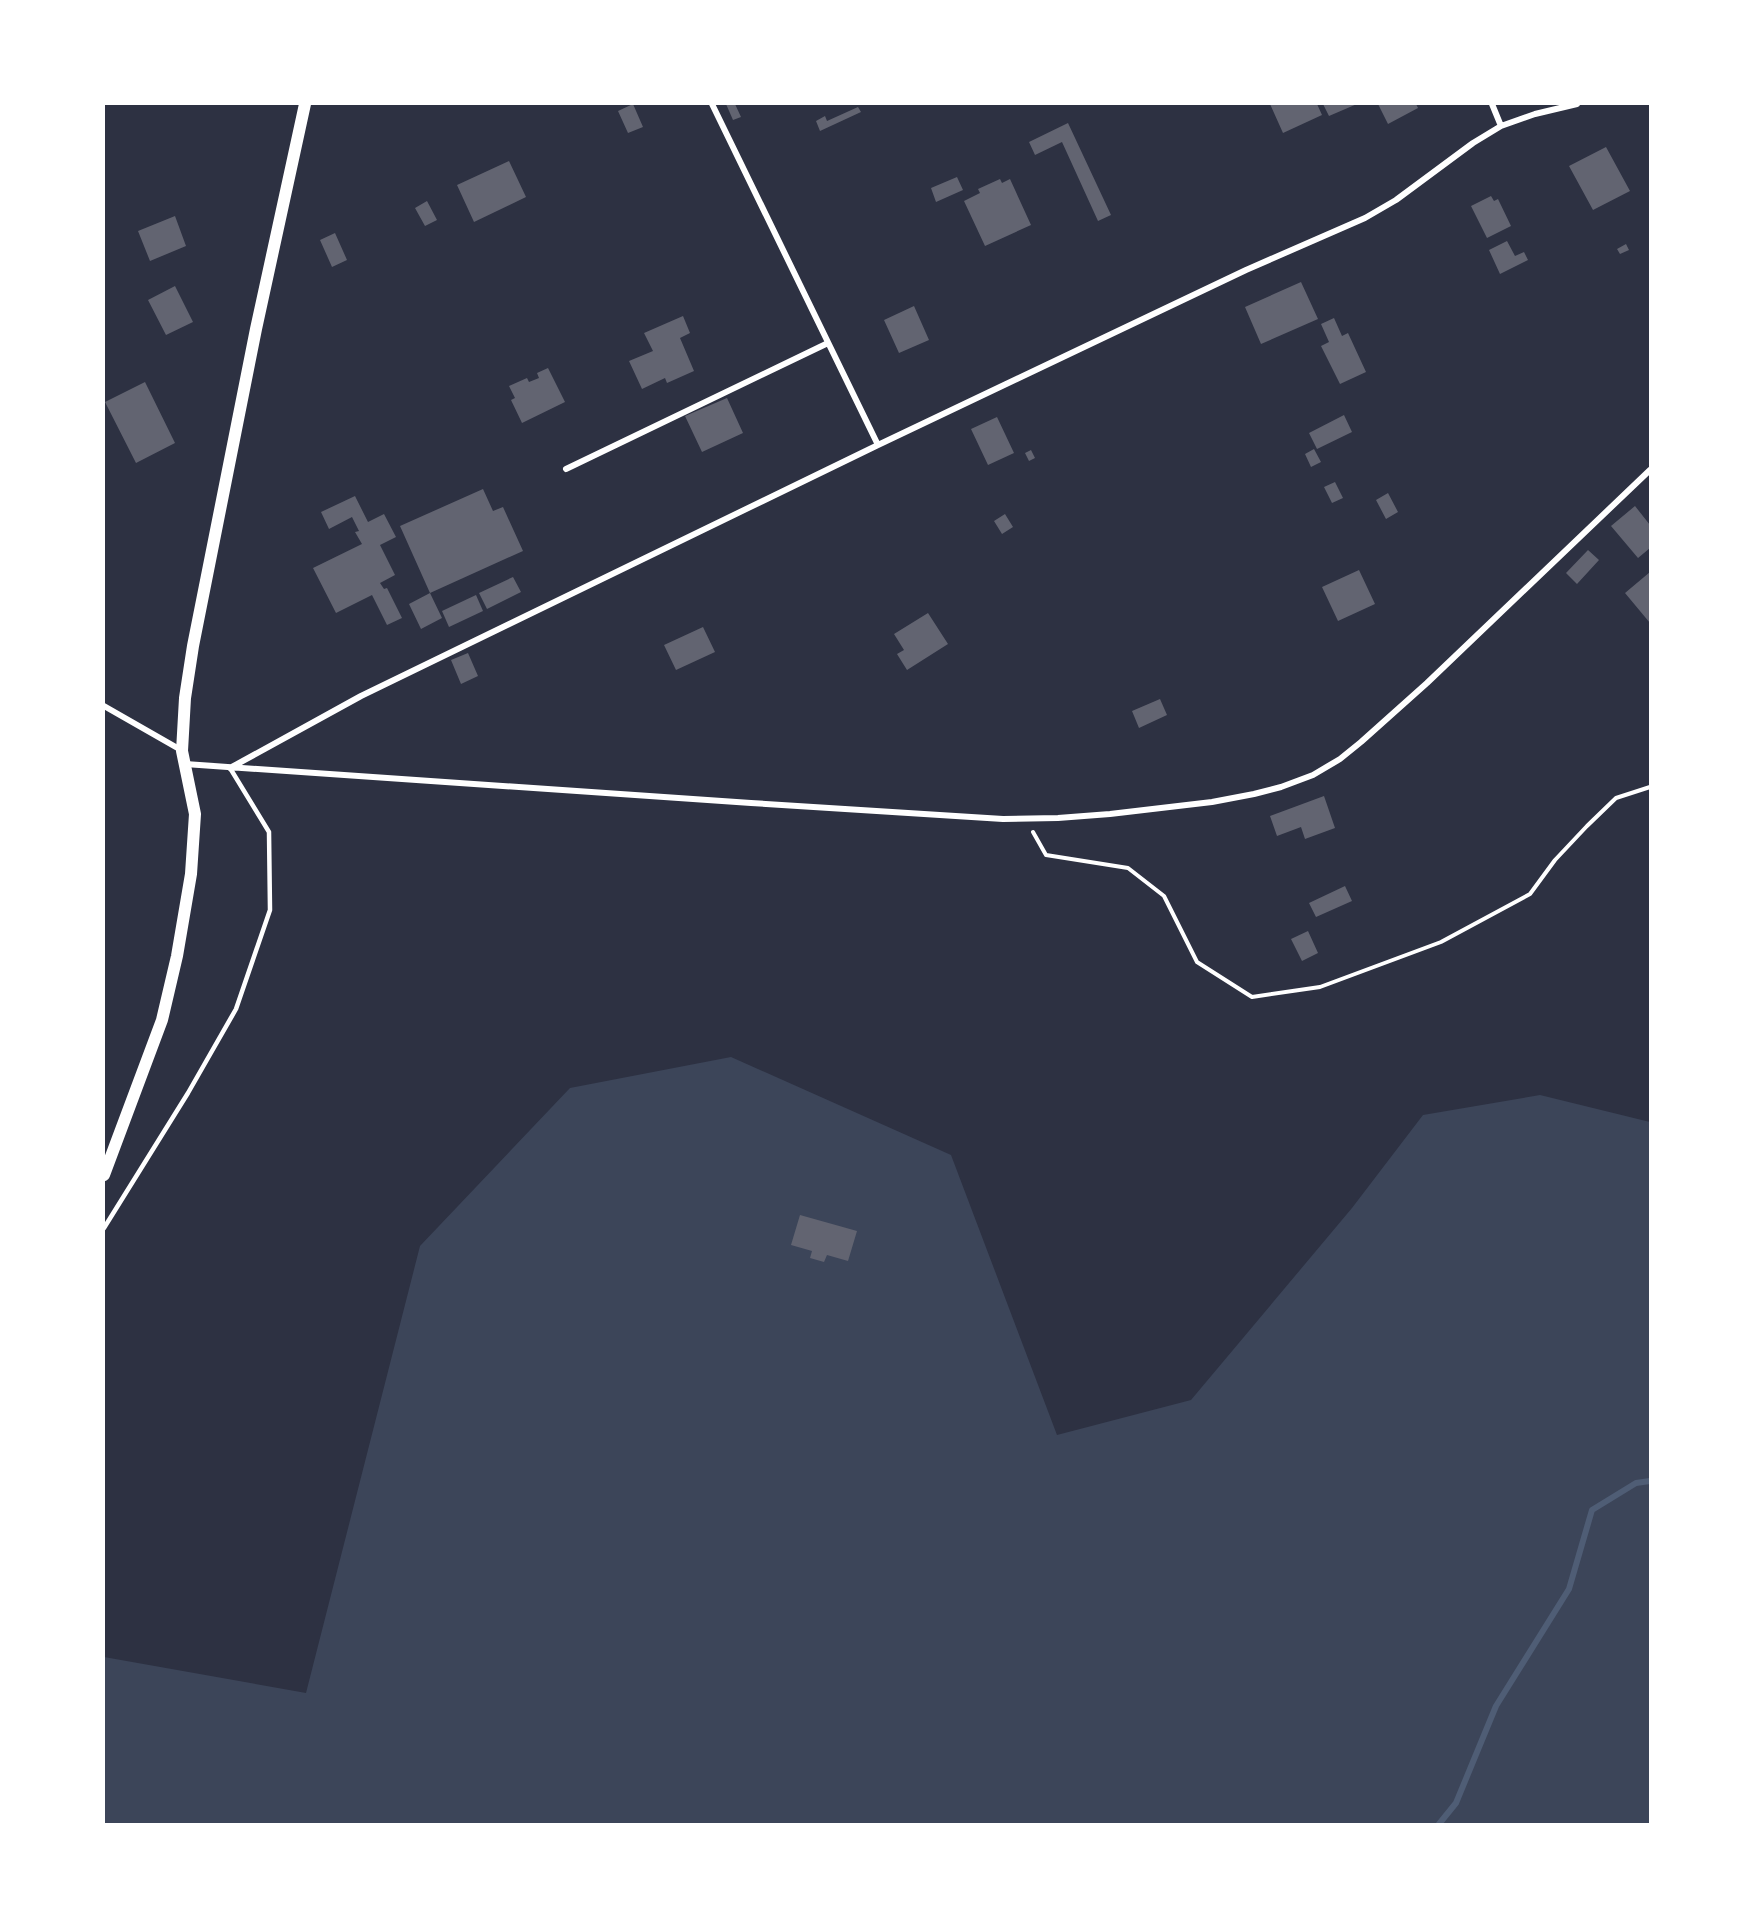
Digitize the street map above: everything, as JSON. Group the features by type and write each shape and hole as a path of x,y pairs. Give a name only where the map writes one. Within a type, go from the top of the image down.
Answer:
{"main road":[{"path":"104,1175 162,1020 177,956 191,874 195,814 182,751 185,698 200,608 256,329 305,104"}],"street":[{"path":"712,104 878,445"},
{"path":"1492,104 1501,126"},
{"path":"230,768 361,696 878,445 1246,270 1365,218 1396,200 1473,143 1501,126 1535,114 1577,104"},
{"path":"566,469 828,343"},
{"path":"184,764 1003,819 1110,814 1212,802 1281,787 1313,775 1340,759 1391,715 1650,470"},
{"path":"104,706 182,751"}],"lane":[{"path":"104,1228 188,1094 236,1009 270,910 269,832 230,768"}],"path":[{"path":"1025,818 1046,855 1128,868 1164,896 1197,962 1252,997 1320,987 1441,942 1530,894 1555,860 1616,798 1650,787"}],"shaded area":[{"path":"731,1057 951,1155 1057,1435 1191,1400 1352,1208 1423,1115 1540,1095 1650,1122 1650,1824 104,1824 104,1657 306,1693 420,1246 570,1088"}],"building":[{"path":"633,104 643,127 628,133 618,111"},
{"path":"726,104 735,104 741,117 733,120"},
{"path":"1270,104 1317,104 1322,115 1283,133"},
{"path":"1323,104 1357,104 1329,116"},
{"path":"1378,104 1416,104 1418,108 1388,124"},
{"path":"858,107 861,112 820,131 816,121 825,116 827,121"},
{"path":"1068,123 1111,215 1098,221 1062,142 1035,155 1029,142"},
{"path":"1606,147 1630,191 1593,210 1569,166"},
{"path":"509,161 526,197 474,222 457,185"},
{"path":"957,177 963,190 936,202 931,188"},
{"path":"1000,179 1002,183 1010,179 1031,225 985,246 964,201 980,193 978,189"},
{"path":"1491,196 1494,201 1498,199 1511,226 1487,238 1471,206"},
{"path":"427,201 437,220 425,226 415,208"},
{"path":"175,216 186,246 150,261 138,231"},
{"path":"335,233 347,260 332,267 320,240"},
{"path":"1507,241 1515,256 1524,252 1528,260 1500,274 1489,250"},
{"path":"1626,244 1629,250 1620,254 1617,249"},
{"path":"1301,282 1318,319 1261,344 1245,307"},
{"path":"175,286 193,322 166,335 148,300"},
{"path":"914,306 929,340 899,353 884,320"},
{"path":"683,316 690,333 680,338 694,371 667,383 665,378 642,389 629,361 653,351 644,333"},
{"path":"1334,318 1342,336 1348,333 1366,372 1340,384 1321,346 1329,342 1321,324"},
{"path":"548,368 565,402 522,423 511,400 515,398 509,386 527,378 529,382 539,378 537,373"},
{"path":"145,382 175,443 136,463 105,402"},
{"path":"727,398 743,433 702,452 685,416"},
{"path":"1344,415 1352,432 1317,449 1309,433"},
{"path":"997,417 1014,453 988,465 971,429"},
{"path":"1314,449 1321,462 1311,467 1305,454"},
{"path":"1031,450 1035,458 1029,461 1025,453"},
{"path":"1335,482 1343,498 1332,503 1324,487"},
{"path":"483,489 493,511 503,507 523,551 430,593 400,526"},
{"path":"1388,493 1398,512 1386,519 1376,500"},
{"path":"355,496 368,522 384,514 396,537 380,545 395,575 380,583 384,589 387,588 402,618 387,625 372,595 336,613 313,568 362,544 355,532 359,531 352,517 329,529 321,512"},
{"path":"1635,506 1650,525 1650,548 1638,558 1611,526"},
{"path":"1005,514 1013,527 1002,534 994,521"},
{"path":"1588,550 1599,560 1577,584 1566,573"},
{"path":"1359,570 1375,604 1338,621 1322,587"},
{"path":"1650,572 1650,623 1625,593"},
{"path":"513,577 521,592 487,609 479,593"},
{"path":"430,593 442,618 421,629 409,604"},
{"path":"476,595 483,611 449,627 442,611"},
{"path":"928,613 948,644 907,670 897,654 904,650 894,634"},
{"path":"703,627 715,652 676,670 664,645"},
{"path":"468,653 478,676 461,684 451,660"},
{"path":"1160,699 1167,715 1139,728 1132,711"},
{"path":"1324,796 1335,828 1305,839 1301,827 1277,836 1270,816"},
{"path":"1345,886 1352,901 1316,917 1309,903"},
{"path":"1308,931 1318,953 1302,961 1291,939"},
{"path":"800,1215 857,1231 848,1261 827,1255 824,1262 810,1258 812,1251 791,1245"}],"waterway":[{"path":"1439,1824 1456,1803 1496,1706 1569,1589 1592,1510 1636,1483 1650,1481"}]}
